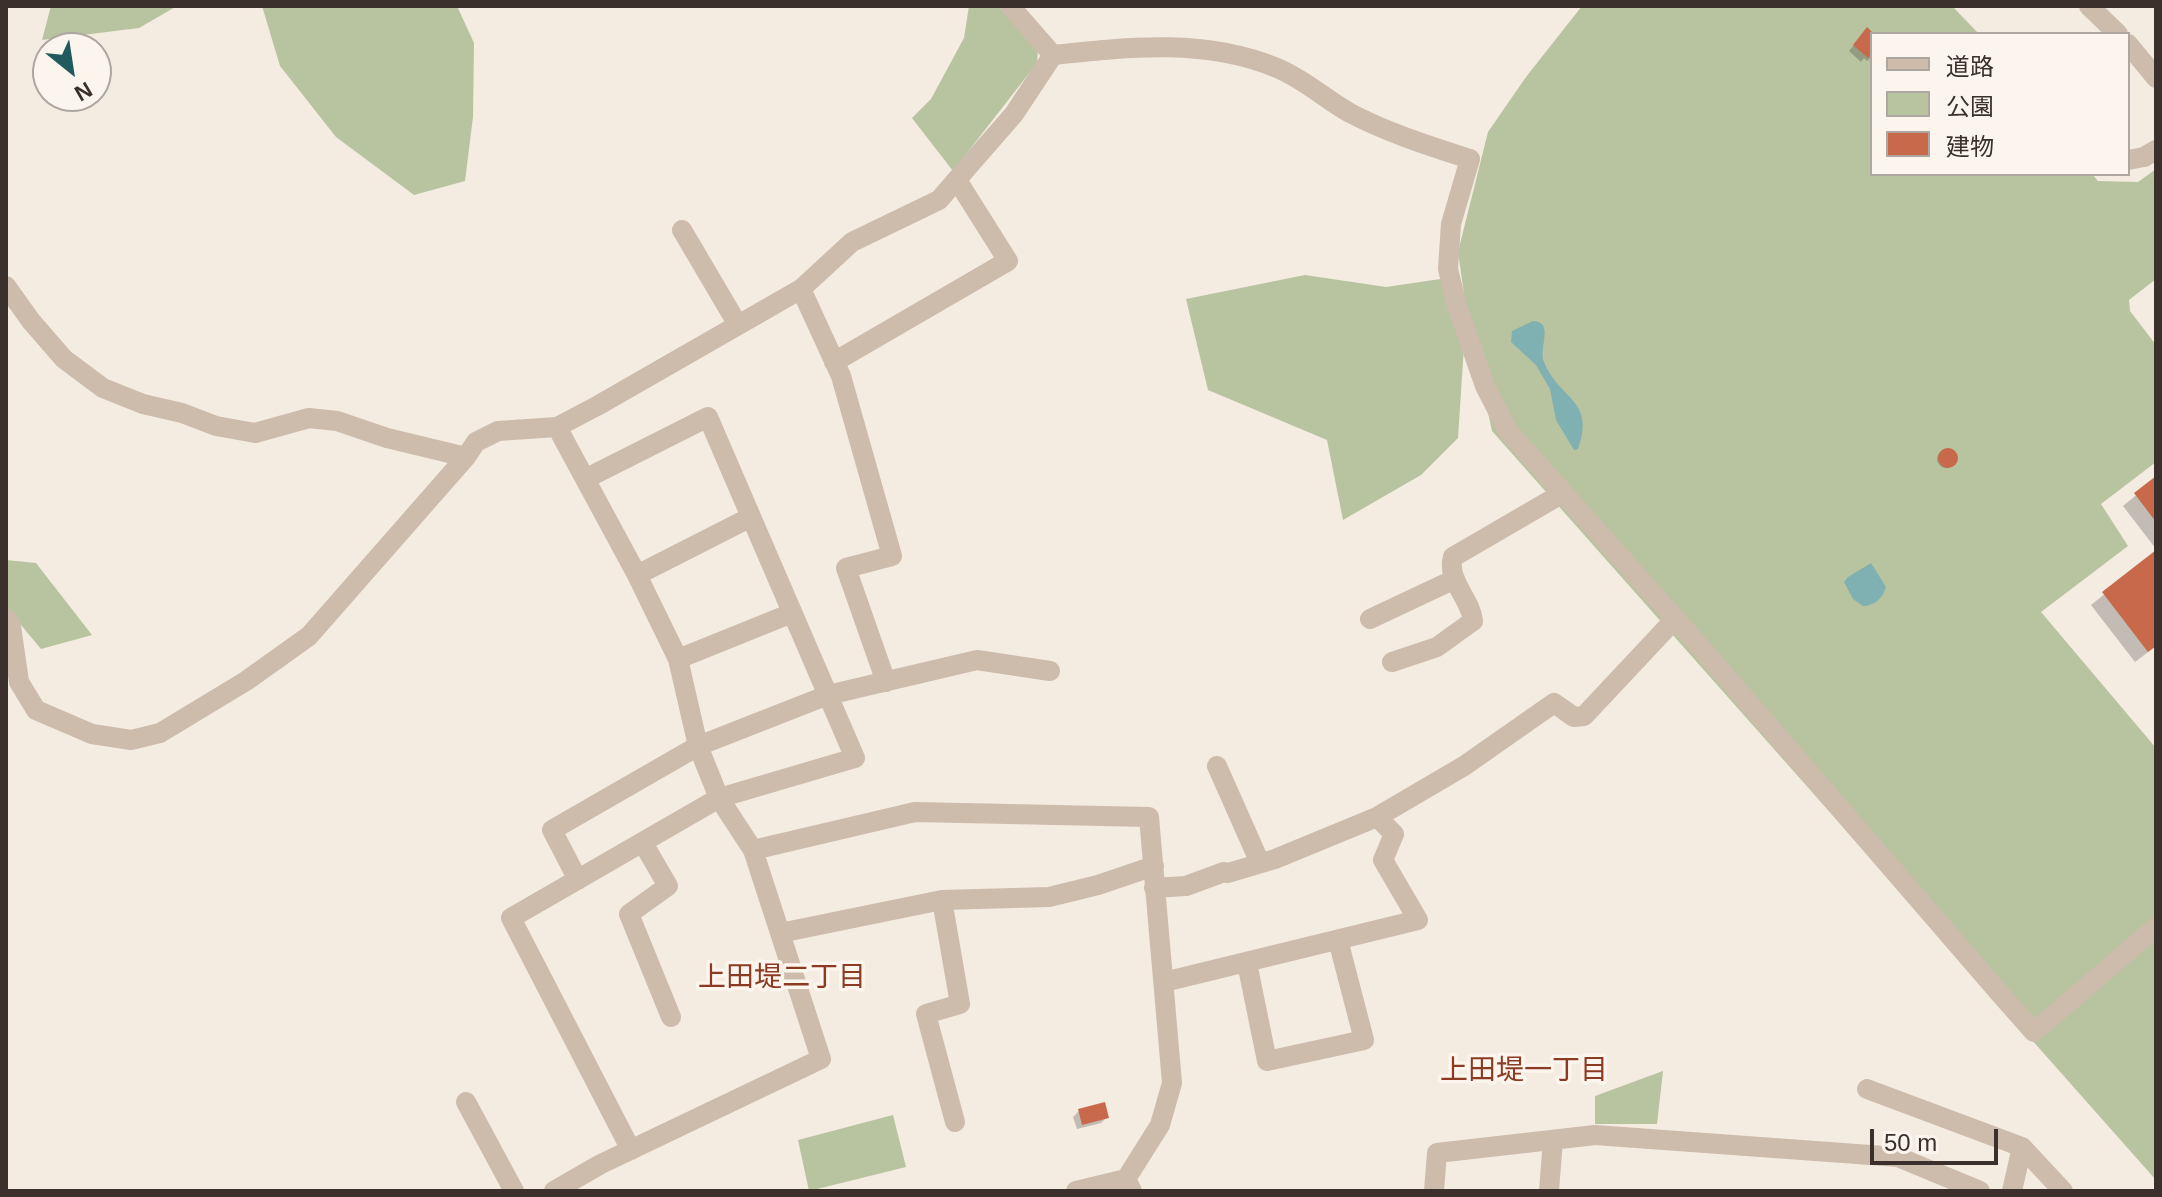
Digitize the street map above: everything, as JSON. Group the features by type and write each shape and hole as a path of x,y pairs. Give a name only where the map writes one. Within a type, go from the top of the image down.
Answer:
{"street":[{"path":"1010,6 1053,55"},
{"path":"2089,6 2116,32"},
{"path":"2130,46 2156,78"},
{"path":"6,618 11,626 19,682 36,710 92,734 131,740 160,733 246,681 309,636 476,442 498,431 557,427 801,289 852,242 939,200 1014,114 1053,55 1116,47 1201,48 1275,67 1349,112 1403,137 1470,159 1451,224 1448,269 1457,306 1485,386 1508,431 2034,1032 2156,927"},
{"path":"2130,160 2156,150"},
{"path":"834,362 1008,261 957,180"},
{"path":"682,230 738,325"},
{"path":"6,286 64,359 103,388 143,404 182,413 216,426 255,433 309,418 337,421 387,438 466,457"},
{"path":"801,289 841,376 892,556 846,568 886,682"},
{"path":"585,479 708,417 855,758 719,798 511,918 631,1150"},
{"path":"554,1191 631,1150 821,1059 753,850 719,798 698,746 678,659 637,575 557,427"},
{"path":"1392,662 1437,647 1473,621 1455,579 1451,564 1453,557 1563,493"},
{"path":"637,575 751,517"},
{"path":"1370,619 1455,579"},
{"path":"678,659 792,613"},
{"path":"1154,888 1186,886 1260,863 1377,817 1464,766 1554,703 1574,717 1584,716 1675,619"},
{"path":"578,880 552,830 698,746 828,695 977,660 1050,671"},
{"path":"1217,766 1260,863"},
{"path":"753,850 915,812 1149,817 1172,1083 1160,1125 1129,1185 1076,1191"},
{"path":"1164,982 1418,920 1383,860 1394,834 1377,817"},
{"path":"643,843 668,886 629,914 671,1017"},
{"path":"780,933 942,900 1049,897 1154,866"},
{"path":"942,900 960,1004 926,1014 955,1122"},
{"path":"1247,963 1267,1061 1364,1040 1338,940"},
{"path":"1867,1089 2022,1147 2063,1191"},
{"path":"466,1102 514,1191"},
{"path":"1434,1191 1437,1153 1595,1135 1898,1157 1980,1191"},
{"path":"1549,1191 1553,1140"},
{"path":"2012,1191 2022,1147"}],"green space":[{"path":"51,6 177,6 139,28 107,32 44,32"},
{"path":"262,6 457,6 474,43 473,117 465,181 414,195 336,137 280,66"},
{"path":"969,6 998,6 1038,49 1037,63 953,171 912,118 931,99 964,38"},
{"path":"1582,6 1952,6 1977,32 1870,32 1870,176 2094,176 2098,181 2138,182 2156,169 2156,279 2129,300 2130,311 2156,345 2156,462 2101,504 2128,546 2041,612 2156,748 2156,1180 1492,431 1467,315 1458,252 1488,132 1526,77"},
{"path":"1305,275 1386,287 1454,277 1464,346 1458,438 1421,475 1343,520 1327,440 1208,390 1186,299"},
{"path":"6,560 36,563 92,635 41,649 6,607"},
{"path":"1663,1071 1657,1124 1595,1124 1595,1096"},
{"path":"893,1115 906,1167 809,1191 798,1140"}],"water":[{"path":"1533,321 1540,322 1545,331 1544,362 1579,410 1582,432 1578,449 1574,450 1556,420 1550,389 1536,365 1511,342 1512,331"},
{"path":"1871,563 1886,587 1878,601 1863,606 1853,599 1844,582"}],"building":[{"path":"1867,27 1872,32 1868,58 1853,45"},
{"path":"1948,448 1955,451 1958,458 1955,465 1948,468 1941,465 1938,458 1941,451"},
{"path":"2156,476 2156,522 2134,493"},
{"path":"2156,550 2156,646 2148,652 2102,592"},
{"path":"1105,1102 1109,1118 1082,1125 1078,1109"}],"district":[{"name":"上田堤二丁目","path":"782,978"},
{"name":"上田堤一丁目","path":"1524,1071"}]}
